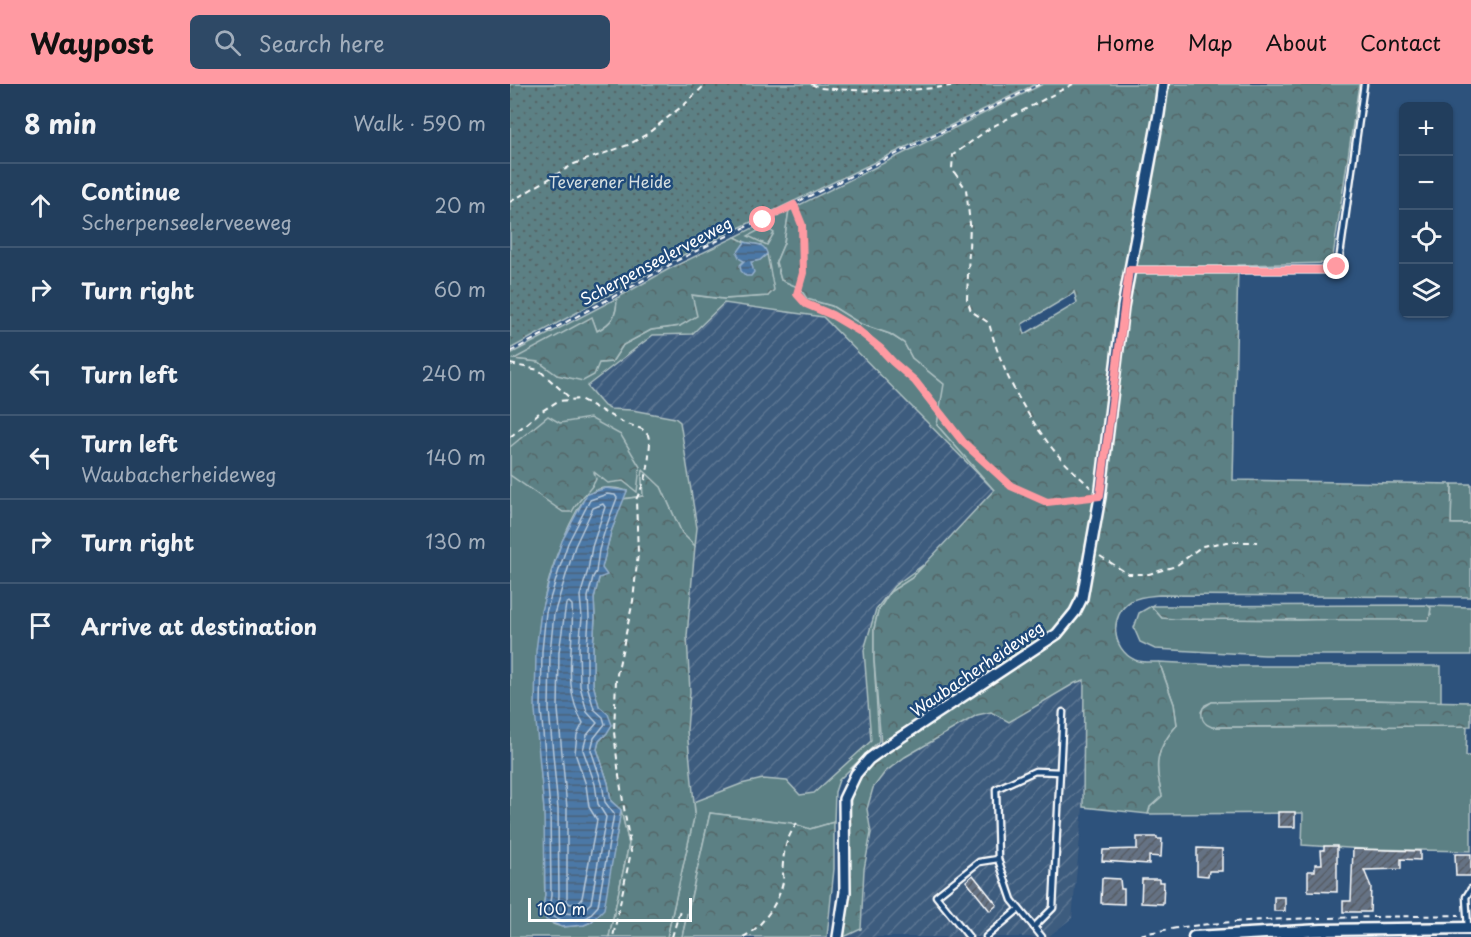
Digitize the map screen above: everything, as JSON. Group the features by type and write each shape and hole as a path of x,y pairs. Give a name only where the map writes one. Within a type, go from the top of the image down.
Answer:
{"street":[{"name":"Waubacherheideweg","path":"838,937 845,892 844,799 852,780 880,751 1057,634 1076,612 1082,598 1100,496 1129,270 1163,84"},
{"path":"1194,937 1322,930 1470,928"}],"lane":[{"path":"1129,270 1329,270 1337,267 1364,84"},
{"path":"1034,927 1053,908 1063,712"},
{"path":"1042,937 1012,900 998,858 996,789 1035,771 1060,772"},
{"path":"969,937 936,896 979,862 998,858"},
{"path":"1470,928 1466,897 1471,889"},
{"path":"986,937 1019,909"}],"path":[{"path":"510,202 574,164 627,145 647,134 706,84"},
{"path":"811,84 820,88 870,91 963,84"},
{"name":"Scherpenseelerveeweg","path":"510,352 678,260 1040,84"},
{"path":"1073,84 990,128 952,155 952,169 966,189 970,224 967,298 971,311 989,322 994,342 1014,392 1053,449 1100,496"},
{"path":"794,205 802,225 803,273 797,294 806,304 832,315 859,331 880,348 915,381 963,442 1011,486 1047,502 1100,496"},
{"path":"510,364 539,370 570,398"},
{"path":"510,437 558,401 570,398 580,399 622,422 642,429 648,435 650,443 645,480 636,500 638,553 633,601 616,679 614,732 631,852 613,937"},
{"path":"1091,549 1128,574 1149,574 1176,566 1202,546 1227,542 1257,542"},
{"path":"742,937 754,932 776,900 783,882 783,861 788,836 799,820"},
{"path":"672,937 680,910"}],"shaded area":[{"path":"724,303 823,317 994,490 923,565 894,586 864,650 871,741 814,793 800,795 787,781 741,784 694,802 687,730 690,692 687,636 697,528 680,422 675,418 632,410 610,409 604,406 587,386 653,335 692,333"},
{"path":"1084,680 1083,807 1072,918 1048,937 846,937 861,929 864,869 871,833 867,809 873,788 885,772 905,757 977,715 991,712 1010,721"}],"green space":[{"name":"Teverener Heide","path":"510,84 1036,84 679,257 510,349"},
{"path":"1043,84 1359,84 1332,263 1238,265 1233,480 1452,484 1451,524 1471,524 1471,597 1159,595 1141,597 1131,601 1124,607 1116,623 1117,640 1127,655 1135,660 1159,662 1174,704 1177,725 1160,750 1157,766 1162,796 1150,807 1148,814 1083,807 1084,680 1009,722 991,712 977,715 905,757 885,772 873,788 867,809 871,833 864,869 861,929 844,937 849,897 851,793 856,781 882,756 874,660 874,629 878,611 890,592 912,578 994,490 937,425 944,384 912,358 904,343 890,334 861,324 832,306 807,299 800,288 781,280 776,262 784,243 789,210","holes":["1074,291 1077,303 1025,334 1022,324"]},
{"path":"789,210 784,243 776,262 781,280 800,288 807,299 832,306 861,324 890,334 904,343 912,358 945,385 937,425 994,490 823,317 724,303 692,334 653,335 587,386 604,406 610,409 632,410 675,418 680,422 697,528 695,546 682,534 661,487 642,478 643,496 623,499 627,491 615,488 597,490 584,500 569,526 554,562 545,597 536,666 538,736 545,820 543,909 553,924 562,927 584,925 591,922 603,909 621,810 629,844 609,937 510,937 510,354 617,298 615,314 610,322 597,331 592,318 515,359 539,362 557,375 599,363 612,362 623,345 651,330 680,326 691,295 724,299 768,296 761,245 747,243 735,237"},
{"path":"765,227 774,233 767,245 748,236"},
{"path":"735,237 745,242 738,253 751,262 760,260 767,254 774,290 768,296 724,299 692,295 697,316 680,326 651,330 623,345 612,362 599,363 594,375 583,381 557,375 539,362 514,359 592,317 597,331 613,318 617,298 667,270"},
{"path":"548,416 560,423 590,418 621,435 640,467 637,492 623,481 608,483 594,472 596,479 591,488 572,512 563,512 510,475 510,447"},
{"path":"643,470 661,487 682,533 695,546 687,636 690,692 687,730 695,813 667,937 609,937 629,844 621,810 611,801 597,749 599,741 607,733 608,714 599,707 593,684 594,598 611,532 623,499 643,496"},
{"path":"1452,484 1471,484 1471,524 1451,524"},
{"path":"923,565 912,578 890,592 878,611 874,629 874,660 879,741 839,780 835,792 834,822 810,829 791,823 710,813 682,937 667,937 695,813 694,802 741,784 763,779 787,781 800,795 814,793 871,741 864,650 876,609 894,586"},
{"path":"1153,605 1152,607 1162,618 1299,620 1431,614 1428,606 1471,607 1471,655 1265,655 1155,649 1140,642 1134,628 1139,613"},
{"path":"1427,605 1431,608 1429,620 1174,619 1162,618 1151,606"},
{"path":"1159,662 1238,666 1441,666 1441,702 1362,700 1212,702 1205,705 1201,712 1212,727 1467,726 1466,756 1471,756 1471,851 1302,845 1303,813 1148,814 1150,807 1162,796 1157,766 1160,750 1177,725 1174,704"},
{"path":"1362,700 1471,702 1471,726 1212,727 1204,722 1202,714 1203,708 1212,702"},
{"path":"710,813 791,823 810,829 834,822 834,869 827,937 682,937"}],"water":[{"path":"745,242 764,247 767,254 760,260 751,262 754,272 751,276 746,276 741,271 740,265 744,261 737,253"},
{"path":"606,488 627,491 611,532 602,568 607,575 599,578 594,598 593,684 599,706 608,714 612,725 599,741 597,749 611,801 621,810 604,909 591,922 584,925 562,927 546,920 543,909 545,895 544,810 535,710 536,651 541,611 562,541 587,494"}],"building":[{"path":"1278,812 1295,812 1295,827 1278,827"},
{"path":"1137,837 1162,839 1161,857 1149,856 1149,864 1102,861 1103,850 1137,849"},
{"path":"1324,846 1337,846 1337,892 1308,891 1308,871 1315,871 1315,864 1322,864 1321,850 1324,850"},
{"path":"1197,848 1222,849 1222,871 1209,871 1208,876 1197,875"},
{"path":"1353,849 1420,851 1420,860 1401,859 1401,869 1364,870 1371,887 1370,912 1343,912 1343,901 1351,901"},
{"path":"1455,854 1471,854 1471,876 1456,876"},
{"path":"973,875 997,905 990,911 966,881"},
{"path":"1102,878 1120,879 1121,889 1124,889 1124,904 1101,903"},
{"path":"1142,879 1159,879 1159,882 1164,882 1163,904 1141,903"},
{"path":"1274,897 1285,897 1285,911 1274,911"}],"route":[{"path":"763,220 794,205 802,225 803,273 797,294 806,304 832,315 859,331 880,348 915,381 963,442 986,464 1011,486 1047,502 1100,496 1129,270 1329,270 1337,267"}]}
